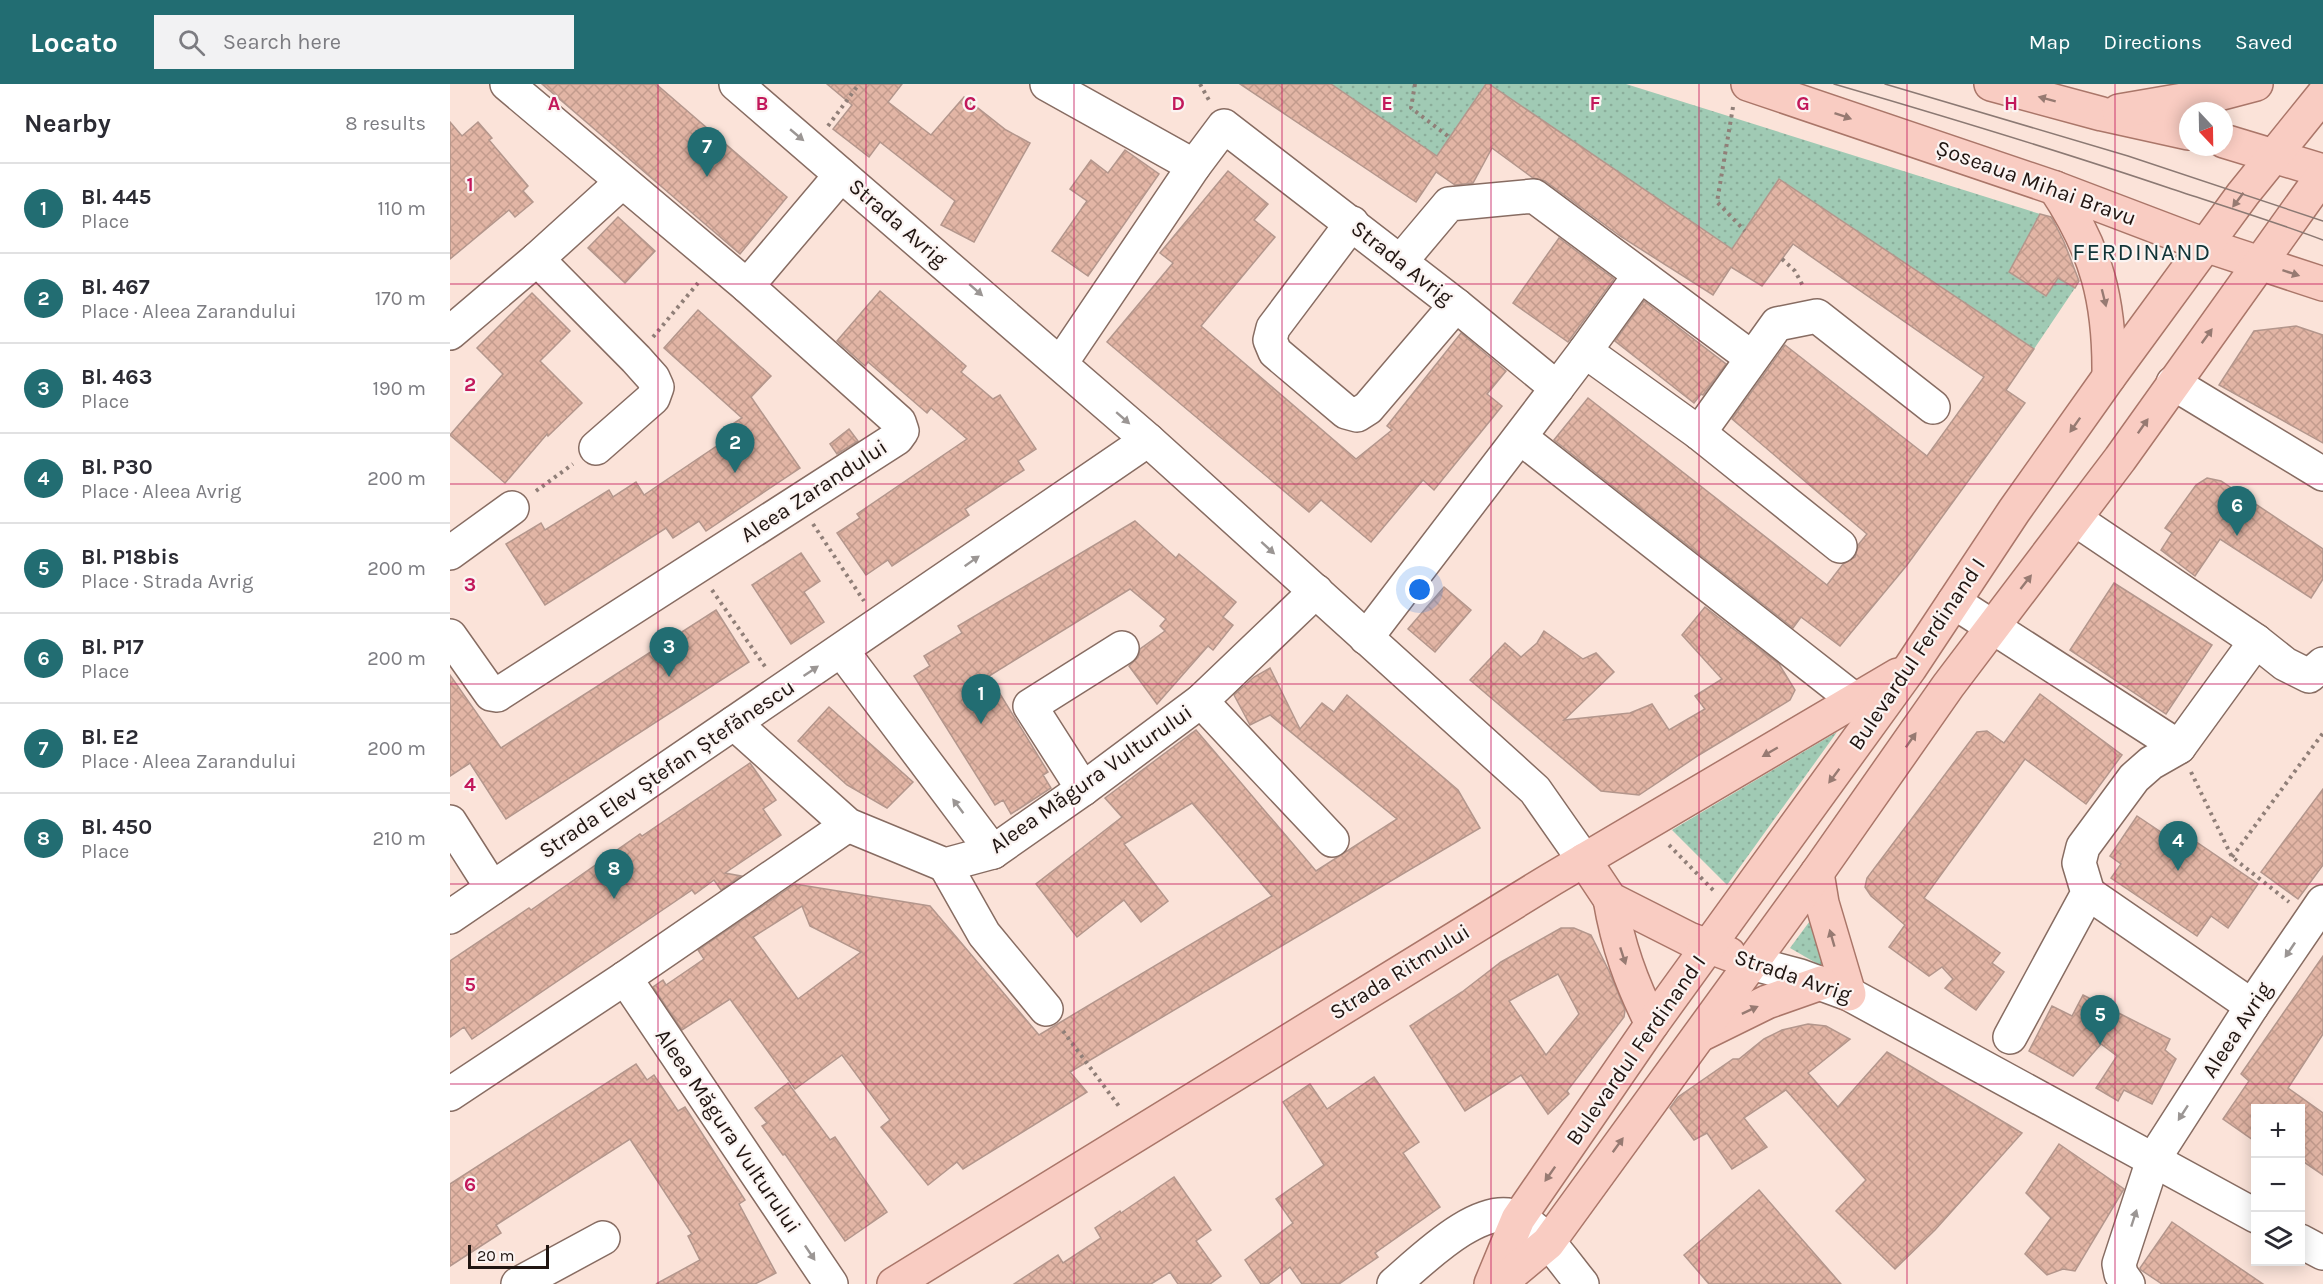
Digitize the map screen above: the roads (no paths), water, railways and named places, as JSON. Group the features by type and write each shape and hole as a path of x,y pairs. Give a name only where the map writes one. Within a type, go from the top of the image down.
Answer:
{"main road":[{"path":"1991,84 2102,114 2179,131"},
{"path":"2102,114 2218,94 2256,84"},
{"name":"Șoseaua Mihai Bravu","path":"1741,93 2055,188 2205,245 2323,284"},
{"name":"Bulevardul Ferdinand I","path":"1491,1284 1518,1219 1652,1024 1910,668 2014,511 2109,377 2272,155 2323,95"},
{"path":"2233,144 2323,173"},
{"name":"Bulevardul Ferdinand I","path":"1499,1284 1548,1243 1817,873 1948,686 2075,519 2323,173"},
{"path":"2055,188 2084,237 2106,304 2110,337 2109,377"},
{"name":"Strada Ritmului","path":"894,1284 1584,860 1910,668"},
{"name":"Strada Avrig","path":"1584,860 1610,899 1708,947 1751,963"},
{"path":"1698,1036 1767,1002 1835,989 1828,924 1817,873"},
{"path":"1610,899 1617,938 1628,973 1652,1024"}],"street":[{"name":"Aleea Zarandului","path":"450,636 490,694 497,695 897,438 902,431 899,422 747,286 507,84"},
{"name":"Strada Avrig","path":"736,84 1061,363 1535,790 1584,860"},
{"path":"1047,84 1194,166"},
{"name":"Strada Avrig","path":"1061,363 1194,166 1224,126 1401,261 1557,388"},
{"path":"747,286 841,175"},
{"path":"450,333 537,259 621,182"},
{"path":"1401,261 1449,204 1534,196 1752,358"},
{"path":"1352,223 1273,328 1270,340 1275,352 1346,412 1357,415 1368,408 1456,305"},
{"path":"537,259 636,359 653,378 657,387 652,398 596,448"},
{"path":"1366,638 1521,438 1640,275"},
{"path":"1699,433 1777,324 1817,316 1933,407"},
{"path":"1585,351 1699,433 1840,546"},
{"path":"2173,383 2323,474"},
{"name":"Bulevardul Ferdinand I","path":"1521,438 1856,701"},
{"name":"Strada Elev Ștefan Ștefănescu","path":"450,917 1148,440"},
{"path":"450,553 512,508"},
{"path":"2075,519 2256,641 2285,664 2309,676 2323,664"},
{"name":"Aleea Măgura Vulturului","path":"945,865 993,852 1201,702 1316,591"},
{"path":"1954,602 2179,747"},
{"path":"2252,1006 2088,893 2079,863 2083,847 2134,777 2151,763 2179,747 2256,641"},
{"path":"1083,789 1030,706 1122,648"},
{"path":"842,651 993,852"},
{"path":"1201,702 1332,840"},
{"path":"734,723 848,825 945,865 984,934 1046,1009"},
{"path":"450,822 492,888"},
{"path":"450,1094 625,978 848,825"},
{"path":"2010,1037 2088,893"},
{"name":"Aleea Avrig","path":"2128,1284 2121,1274 2119,1264 2152,1160 2317,910"},
{"name":"Strada Avrig","path":"1751,963 1835,989 2251,1213"},
{"name":"Aleea Măgura Vulturului","path":"625,978 831,1284"},
{"path":"1394,1284 1457,1232 1495,1215 1509,1215 1518,1219 1548,1243 1582,1284"},
{"path":"519,1284 603,1238"},
{"path":"2305,1243 2323,1253"}],"tram line":[{"path":"1834,84 2088,161 2323,240"},
{"path":"1885,84 2128,156 2323,221"}],"place":[{"name":"Bl. E2","path":"707,177"},
{"name":"Bl. 467","path":"735,473"},
{"name":"Bl. P17","path":"2237,536"},
{"name":"Bl. 463","path":"669,677"},
{"name":"Bl. 445","path":"981,724"},
{"name":"Bl. P30","path":"2178,871"},
{"name":"Bl. 450","path":"614,899"},
{"name":"Bl. P18bis","path":"2100,1045"}],"district":[{"name":"FERDINAND","path":"2142,252"}]}
